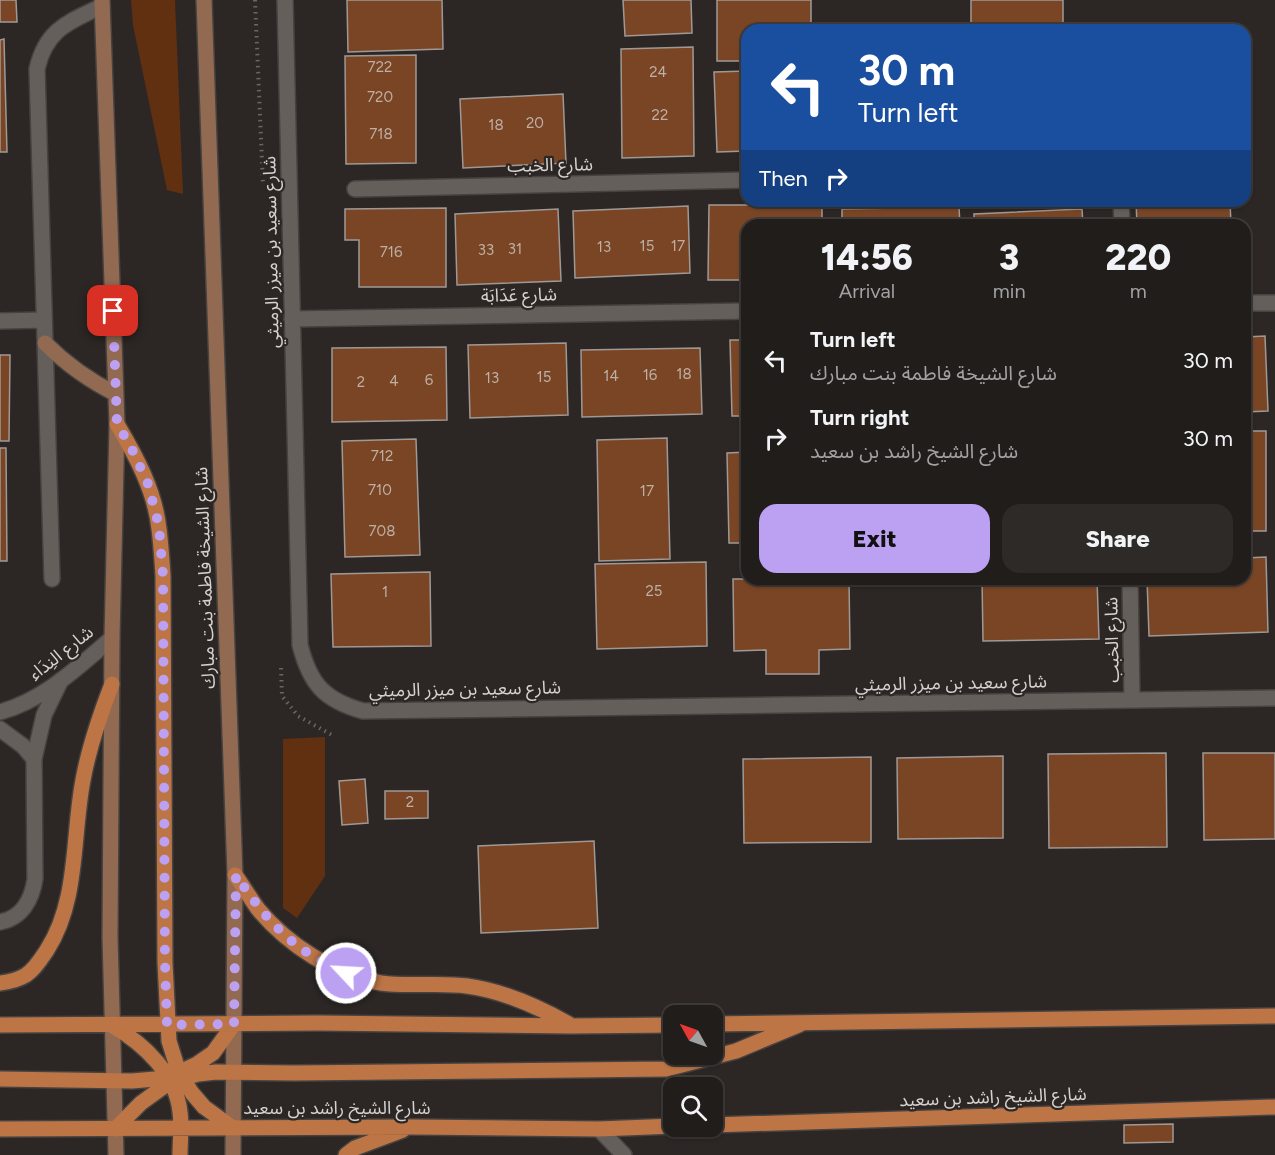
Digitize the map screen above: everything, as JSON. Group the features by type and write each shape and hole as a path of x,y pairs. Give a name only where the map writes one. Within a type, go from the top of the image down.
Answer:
{"main road":[{"name":"شارع الشيخة فاطمة بنت مبارك","path":"204,0 236,875 233,1155"},
{"path":"102,3 117,424 112,638 111,936 116,1155"},
{"path":"45,343 89,381 116,394"},
{"path":"117,424 131,447 148,484 159,526 163,576 167,1025 180,1112 180,1155"},
{"path":"0,983 13,981 26,975 37,965 61,922 70,888 82,781 100,715 112,684"},
{"path":"236,875 258,909 283,935 312,956 334,968 382,983 466,986 495,991 530,1004 571,1026"},
{"path":"723,1024 1275,1016"},
{"path":"115,1129 141,1103 213,1053 234,1024"},
{"path":"0,1079 141,1081 234,1072 666,1069 735,1051 801,1024"},
{"path":"0,1025 663,1025"},
{"path":"113,1026 144,1047 204,1107 233,1128"},
{"name":"شارع الشيخ راشد بن سعيد","path":"723,1125 1275,1107"},
{"name":"شارع الشيخ راشد بن سعيد","path":"0,1129 413,1127 599,1129 663,1126"},
{"path":"346,1155 355,1148 413,1127"}],"street":[{"name":"شارع سعيد بن ميزر الرميثي","path":"285,0 300,645 306,668 315,684 328,696 363,711 1275,698"},
{"path":"52,579 37,69 45,45 52,34 102,3"},
{"name":"شارع الخبب","path":"355,189 741,180"},
{"path":"1251,303 1275,303"},
{"name":"شارع عَدَابَة","path":"292,319 741,311"},
{"path":"0,321 44,320"},
{"name":"شارع الخبب","path":"1130,585 1132,700"},
{"name":"شارع النِدَاء","path":"0,712 21,705 42,694 112,638"},
{"path":"0,922 15,916 26,906 33,893 35,879 34,759 44,715 61,680"},
{"path":"0,729 24,746 34,759"},
{"path":"599,1129 624,1155"}],"shaded area":[{"path":"131,0 175,0 183,194 167,190 133,25"},
{"path":"325,737 325,876 297,918 283,908 283,739"}],"building":[{"path":"0,0 16,0 17,22 0,22"},
{"path":"347,0 442,0 443,49 348,52"},
{"path":"623,0 691,0 692,33 625,36"},
{"path":"717,0 811,0 811,24 741,24 741,61 717,61"},
{"path":"971,0 1063,0 1063,23 971,23"},
{"path":"4,39 7,152 0,152 0,40"},
{"path":"693,47 694,156 622,158 621,49"},
{"path":"416,55 416,163 346,164 345,56"},
{"path":"741,71 741,151 717,152 714,72"},
{"path":"563,94 566,163 463,168 460,99"},
{"path":"709,205 822,207 822,219 741,219 741,280 708,280"},
{"path":"688,206 690,273 575,278 573,211"},
{"path":"959,207 960,219 842,219 842,209"},
{"path":"1136,207 1230,207 1231,219 1137,219"},
{"path":"446,208 446,287 359,287 359,240 345,240 345,209"},
{"path":"558,209 561,281 457,285 455,214"},
{"path":"1082,209 1083,219 974,219 974,214"},
{"path":"1265,336 1268,411 1251,412 1251,337"},
{"path":"730,340 741,340 741,416 732,416"},
{"path":"566,343 568,415 470,418 468,345"},
{"path":"446,347 447,420 332,422 332,348"},
{"path":"700,348 702,414 582,417 581,350"},
{"path":"0,355 10,355 9,441 0,441"},
{"path":"1251,431 1266,431 1266,531 1251,531"},
{"path":"667,438 670,559 599,561 597,440"},
{"path":"416,439 420,555 345,557 342,441"},
{"path":"0,448 6,448 7,561 0,561"},
{"path":"741,452 741,543 729,543 727,453"},
{"path":"1266,557 1268,632 1149,636 1147,585 1251,585 1251,558"},
{"path":"706,562 707,646 597,649 595,564"},
{"path":"430,572 431,646 333,647 331,574"},
{"path":"733,579 741,579 741,585 849,585 850,649 819,650 819,674 766,674 766,650 734,651"},
{"path":"982,585 1097,585 1099,639 983,641"},
{"path":"1166,753 1167,847 1049,848 1048,754"},
{"path":"1203,753 1275,753 1275,839 1204,840"},
{"path":"1003,756 1003,838 898,839 897,758"},
{"path":"871,757 871,842 744,843 743,759"},
{"path":"365,779 368,823 342,825 339,781"},
{"path":"385,791 428,791 428,818 385,819"},
{"path":"594,841 598,928 481,933 478,846"},
{"path":"1173,1124 1173,1142 1124,1143 1124,1125"}],"route":[{"path":"113,311 117,424 131,447 148,484 159,526 163,576 167,1025 234,1024 236,875 258,909 283,935 312,956 346,973"}]}
